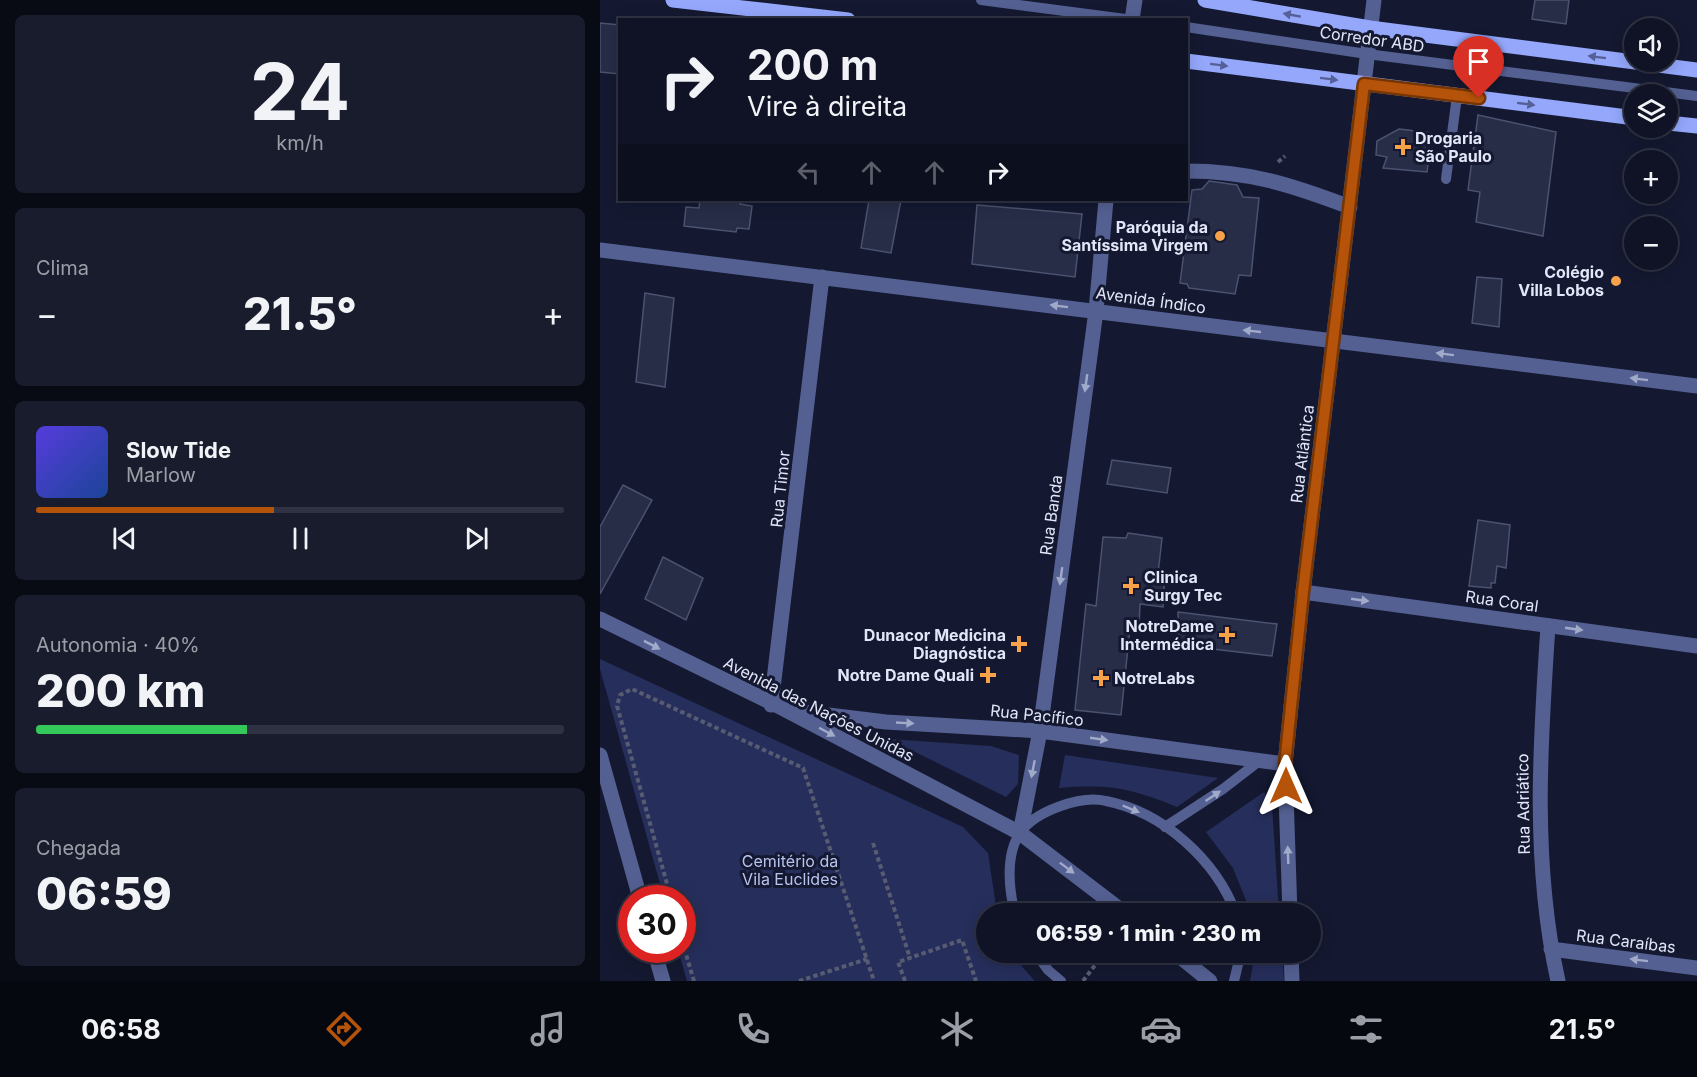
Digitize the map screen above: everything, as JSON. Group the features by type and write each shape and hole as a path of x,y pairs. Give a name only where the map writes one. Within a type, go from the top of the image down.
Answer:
{"main road":[{"path":"673,0 830,18"},
{"path":"1205,0 1370,28 1697,70"},
{"path":"1188,61 1624,117"},
{"path":"1678,124 1697,126"}],"street":[{"path":"1133,18 1135,0"},
{"name":"Rua Atlântica","path":"1290,903 1285,764 1303,592 1374,0"},
{"path":"1188,171 1208,171 1272,180 1350,207"},
{"name":"Rua Banda","path":"1020,833 1040,731 1096,311 1106,201"},
{"name":"Avenida Índico","path":"600,250 1697,386"},
{"name":"Rua Timor","path":"778,707 822,277"},
{"name":"Rua Coral","path":"1303,592 1697,645"},
{"name":"Avenida das Nações Unidas","path":"600,619 778,707 1020,833 1112,903"},
{"name":"Rua Adriático","path":"1548,626 1539,756 1541,845 1551,949 1558,981"},
{"name":"Rua Pacífico","path":"778,707 886,722 1040,731 1285,764"},
{"path":"601,757 636,885"},
{"name":"Rua Caraíbas","path":"1551,949 1697,968"},
{"path":"658,963 663,981"},
{"path":"1188,963 1210,981"},
{"path":"1291,963 1292,981"}],"lane":[{"path":"981,0 1125,18"},
{"name":"Corredor ABD","path":"1188,27 1367,54 1697,96"},
{"path":"1446,179 1457,96"},
{"path":"1165,827 1223,789 1258,762"},
{"path":"1014,903 1010,873 1012,855 1020,833 1047,812 1084,800 1105,800 1123,806 1165,827 1197,853 1215,874 1230,903"},
{"path":"1043,963 1061,981"},
{"path":"1234,981 1238,963"}],"path":[{"path":"667,885 617,706 621,694 632,689 803,768 874,981"},
{"path":"873,843 910,958"},
{"path":"905,981 898,962 962,940 976,981"},
{"path":"799,981 867,959"},
{"path":"689,963 694,981"},
{"path":"1083,981 1097,963"}],"green space":[{"name":"Cemitério da Vila Euclides","path":"600,659 963,827 988,853 996,903 976,903 976,963 1019,963 1035,981 687,981 682,963 696,963 696,885 660,885 600,669"},
{"path":"889,739 991,746 1019,755 1018,784 1006,797"},
{"path":"1065,755 1218,778 1177,807 1146,795 1119,789 1059,788"},
{"path":"1264,792 1272,805 1278,903 1247,903 1233,868 1206,832"},
{"path":"1253,963 1283,963 1284,981 1250,981"}],"building":[{"path":"1535,0 1569,0 1566,24 1532,19"},
{"path":"600,23 618,25 618,74 600,72"},
{"path":"1478,115 1556,132 1543,236 1476,222 1480,192 1468,190"},
{"name":"Drogaria São Paulo","path":"1399,129 1432,133 1427,172 1383,168 1387,157 1376,155 1377,141"},
{"name":"Paróquia da Santíssima Virgem","path":"1209,181 1237,185 1243,197 1259,198 1251,276 1239,275 1235,294 1189,288 1187,284 1180,283 1192,190 1202,189"},
{"path":"700,201 740,201 740,204 752,206 749,229 737,228 736,232 684,226 686,207 699,208"},
{"path":"869,201 901,201 891,253 861,248"},
{"path":"977,205 1082,214 1075,277 972,264"},
{"path":"1477,277 1502,279 1499,327 1472,323"},
{"path":"645,293 674,298 665,387 636,382"},
{"path":"1112,460 1171,468 1167,493 1107,484"},
{"path":"623,485 652,500 600,594 600,527"},
{"path":"1478,520 1510,525 1506,568 1497,566 1495,583 1491,583 1491,588 1469,586"},
{"path":"1128,533 1162,538 1158,574 1165,574 1163,607 1140,604 1139,629 1130,628 1121,715 1075,710 1086,604 1096,606 1103,537 1126,538"},
{"path":"663,557 703,578 686,620 645,599"},
{"name":"NotreDame Intermédica","path":"1178,612 1277,624 1272,656 1179,645"}],"place":[{"name":"Drogaria São Paulo","path":"1403,147"},
{"name":"Paróquia da Santíssima Virgem","path":"1220,236"},
{"name":"Colégio Villa Lobos","path":"1616,281"},
{"name":"Clinica Surgy Tec","path":"1131,586"},
{"name":"NotreDame Intermédica","path":"1227,635"},
{"name":"Dunacor Medicina Diagnóstica","path":"1019,644"},
{"name":"Notre Dame Quali","path":"988,675"},
{"name":"NotreLabs","path":"1101,678"}],"route":[{"path":"1286,786 1285,764 1303,592 1364,84 1479,98"}]}
